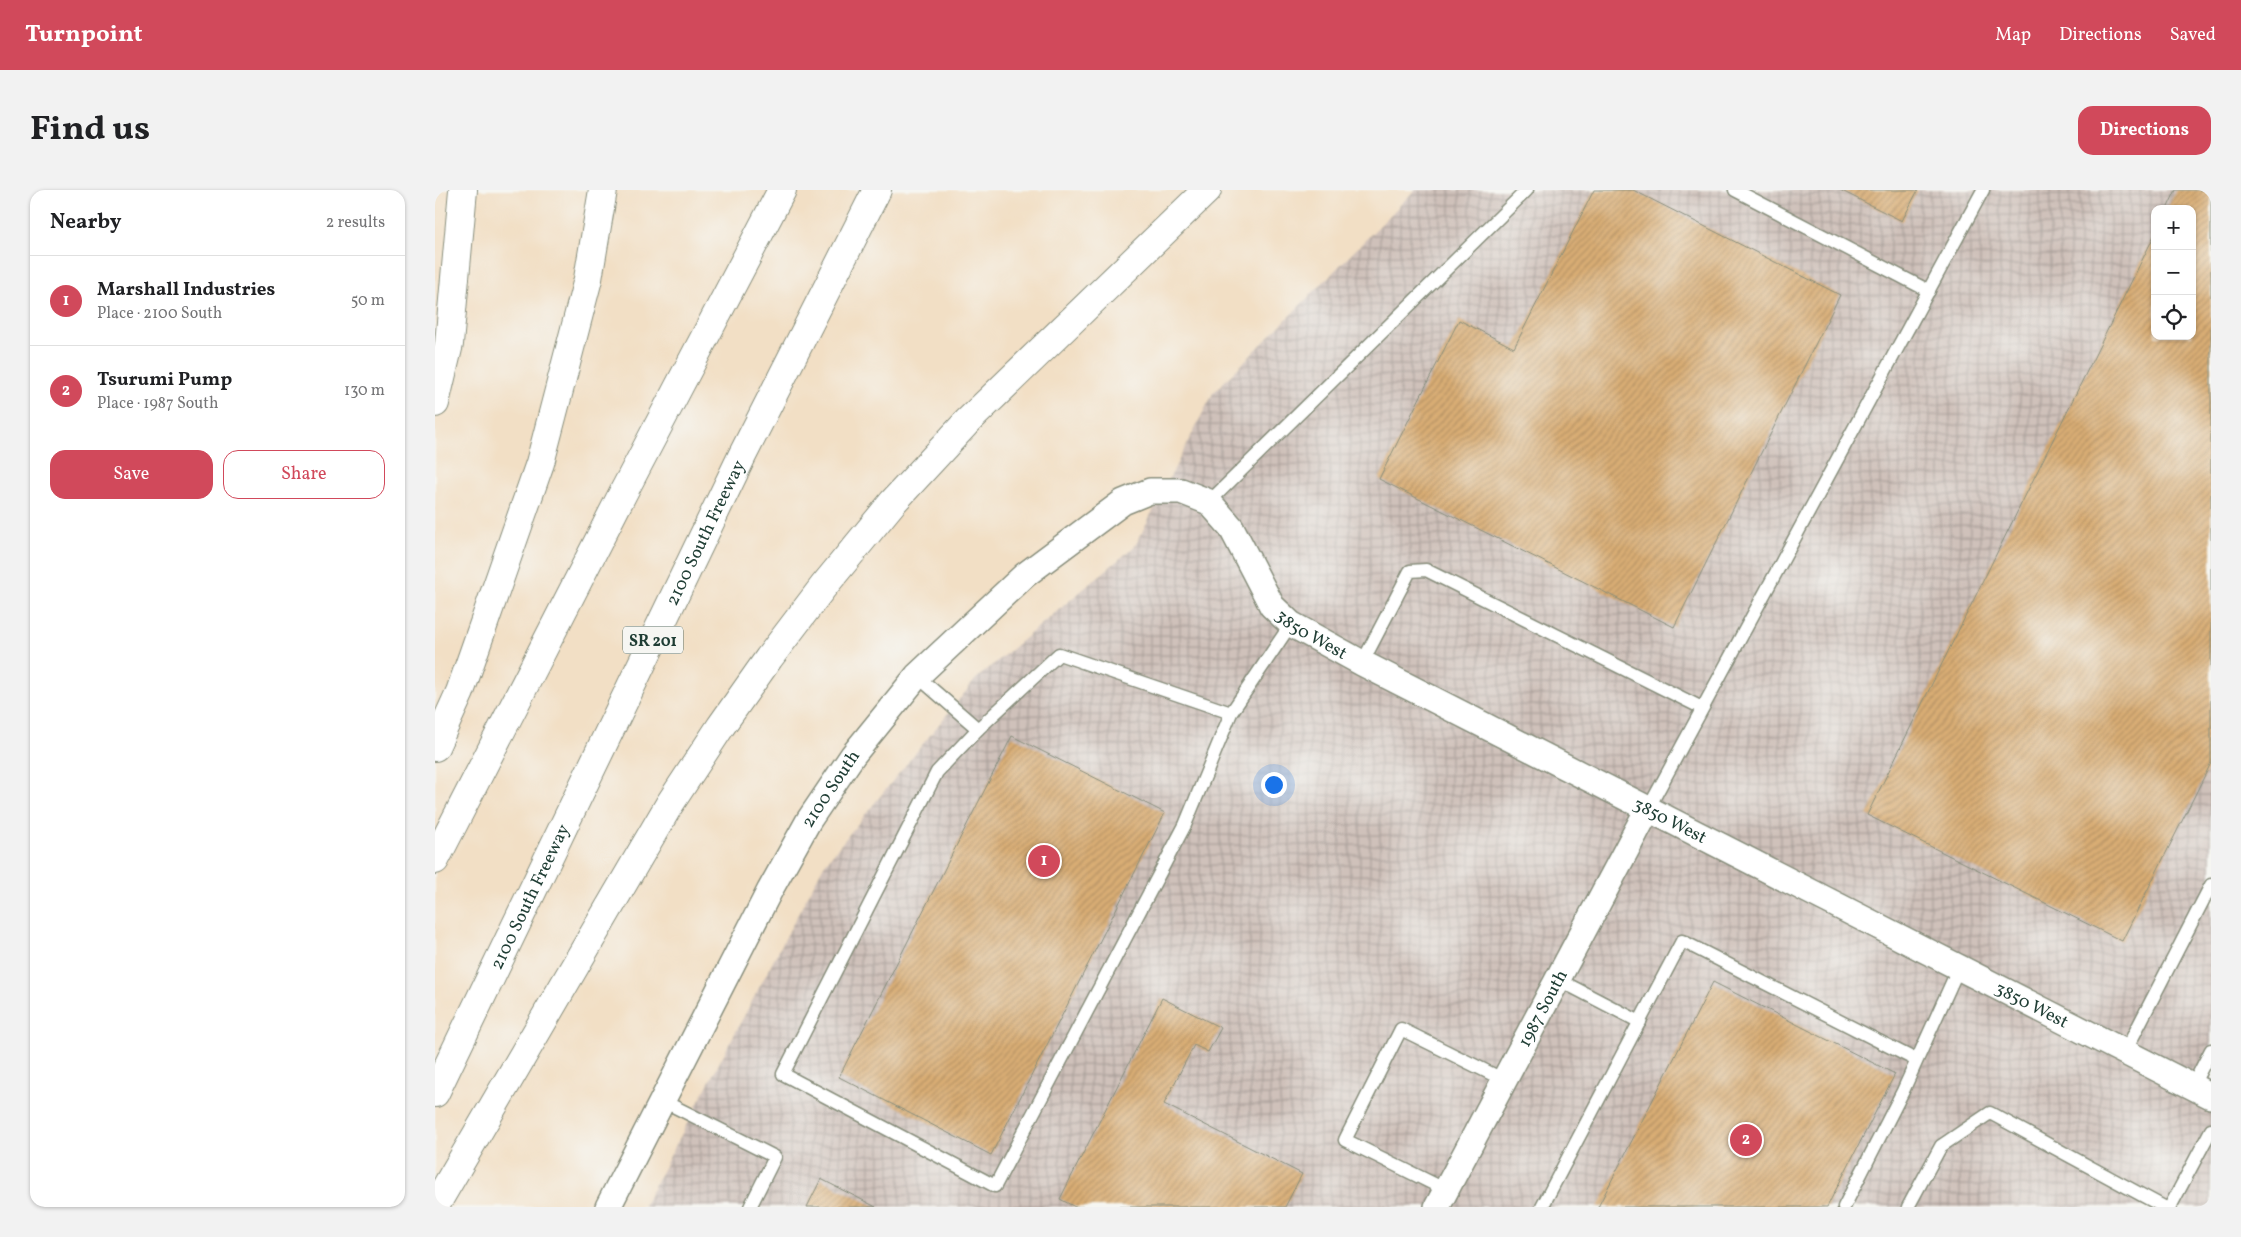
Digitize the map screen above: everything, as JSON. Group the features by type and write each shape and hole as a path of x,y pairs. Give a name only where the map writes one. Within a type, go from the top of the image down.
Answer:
{"main road":[{"path":"435,403 449,344 463,190"},
{"path":"435,747 459,692 540,464 588,278 603,190"},
{"path":"435,860 623,493 782,190"},
{"name":"2100 South Freeway","path":"435,1093 733,474 877,190"},
{"path":"435,1206 669,805 721,726 775,650 823,587 893,502 968,420 1207,190"}],"street":[{"name":"2100 South","path":"608,1207 770,890 809,820 853,755 917,676 1025,575 1123,502 1149,491 1181,491"},
{"name":"3850 West","path":"1181,491 1209,502 1231,527 1272,606 1291,624 1362,663 2202,1092"},
{"name":"1987 South","path":"1441,1198 1649,809"}],"lane":[{"path":"1209,502 1527,190"},
{"path":"1735,190 1929,291"},
{"path":"1649,809 1983,190"},
{"path":"1362,663 1410,571 1426,570 1702,708"},
{"path":"1231,713 1059,654 978,729 937,772 783,1074 995,1186 1185,825 1231,713 1291,624"},
{"path":"917,676 978,729"},
{"path":"2125,1052 2211,885"},
{"path":"1542,1207 1682,941 1916,1060"},
{"path":"1844,1207 1903,1091 1959,967"},
{"path":"1557,979 1640,1022"},
{"path":"1441,1198 1345,1140 1401,1029 1504,1080"},
{"path":"2202,1092 2211,1050"},
{"path":"663,1101 775,1157 749,1207"},
{"path":"1908,1207 1941,1146 1990,1113 2164,1207"},
{"path":"2170,1207 2211,1130"}],"shaded area":[{"path":"1415,190 2211,190 2211,1207 643,1207 824,865 976,679 1135,546 1213,393"}],"building":[{"path":"1594,190 1633,190 1840,295 1674,627 1379,479 1459,320 1514,348"},
{"path":"1840,190 1918,190 1902,221"},
{"path":"2176,190 2211,190 2211,763 2122,941 1867,815 2151,242 2151,340 2196,340 2196,205 2169,205"},
{"path":"1012,736 1165,813 991,1155 839,1077"},
{"path":"1713,982 1895,1074 1827,1207 1598,1207"},
{"path":"1162,998 1221,1028 1208,1052 1194,1045 1164,1104 1302,1174 1285,1207 1075,1207 1060,1199"},
{"path":"821,1179 876,1207 807,1207"}],"place":[{"name":"Marshall Industries","path":"1044,861"},
{"name":"Tsurumi Pump","path":"1746,1140"}]}
